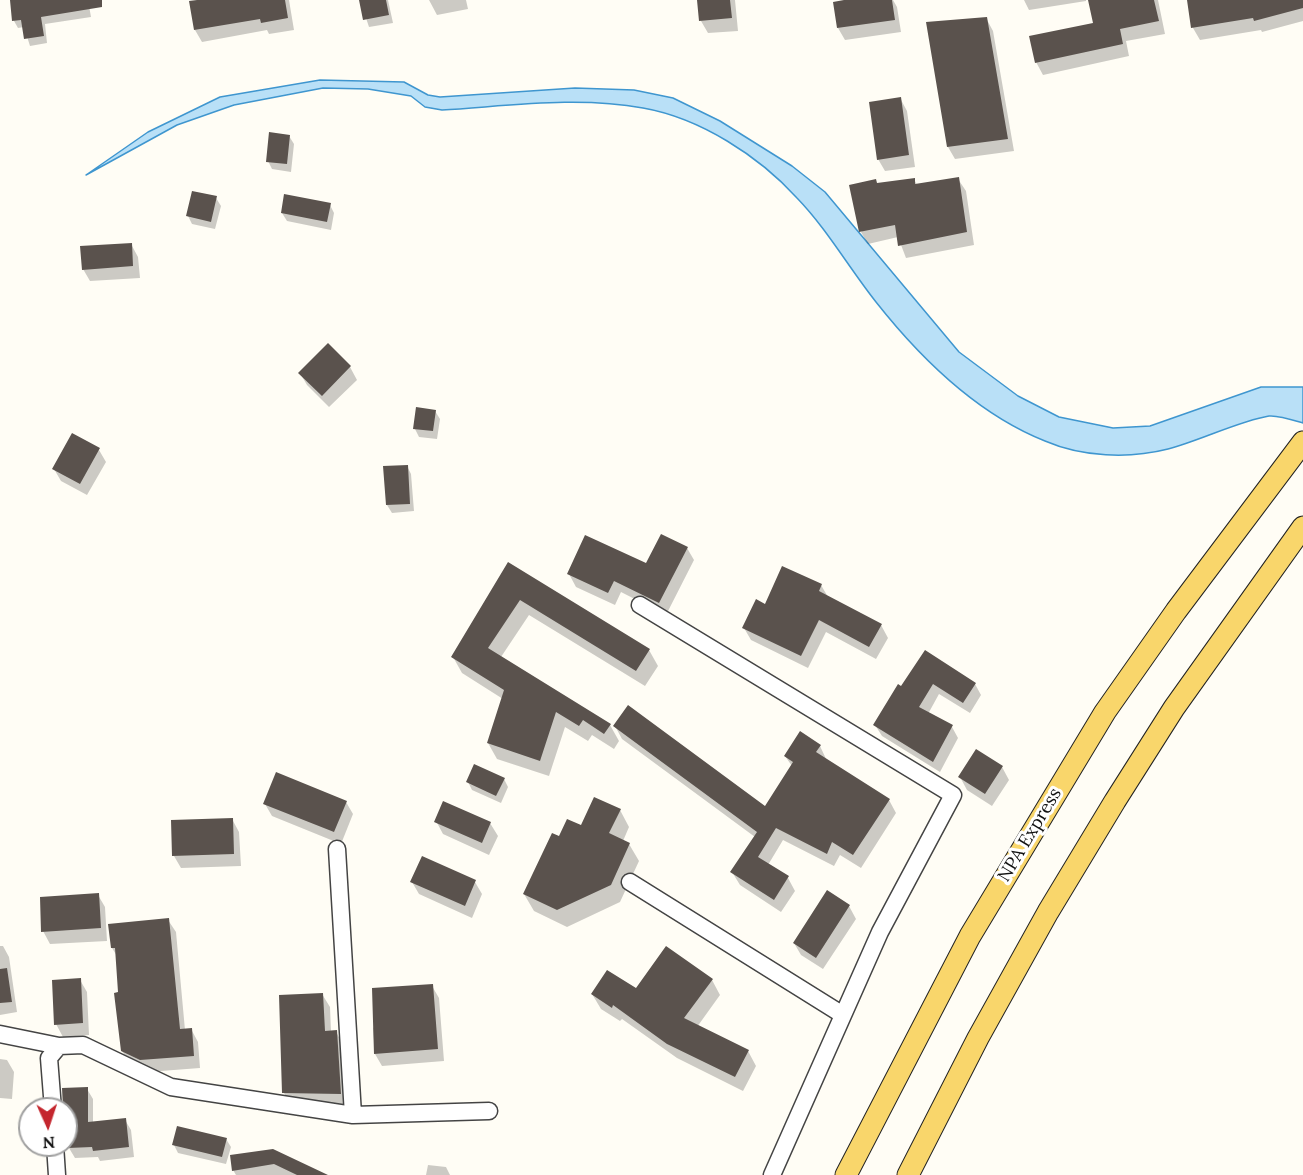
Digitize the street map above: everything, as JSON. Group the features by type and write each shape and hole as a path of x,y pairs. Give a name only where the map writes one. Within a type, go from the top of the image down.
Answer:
{"main road":[{"name":"NPA Express","path":"846,1175 970,936 1105,712 1247,515 1303,442"},
{"path":"908,1175 978,1038 1060,892 1174,708 1303,527"}],"street":[{"path":"640,604 953,795 880,932 772,1175"},
{"path":"337,849 353,1115"},
{"path":"630,882 843,1015"},
{"path":"0,1034 59,1046 83,1045 171,1088 353,1115 489,1111"},
{"path":"51,1097 49,1058 59,1046"},
{"path":"56,1157 57,1175"}],"water":[{"path":"320,80 404,82 428,95 440,97 575,88 634,90 673,98 720,121 792,166 825,192 959,352 1018,396 1059,417 1113,428 1150,426 1261,387 1303,387 1303,423 1269,416 1168,449 1122,455 1074,450 1020,430 974,400 931,364 893,323 808,210 782,182 747,154 707,130 686,120 643,108 618,104 568,102 442,110 425,107 411,96 368,89 323,88 234,105 177,125 86,175 148,132 220,97"}],"building":[{"path":"10,0 102,0 102,7 41,17 44,36 24,39 21,20 12,21"},
{"path":"285,0 288,18 261,23 260,19 194,30 189,1"},
{"path":"359,0 386,0 389,15 363,20"},
{"path":"697,0 730,0 732,18 699,21"},
{"path":"892,0 895,20 837,28 833,2"},
{"path":"1088,0 1154,0 1159,21 1120,29 1123,44 1035,63 1029,36 1093,23"},
{"path":"1187,0 1303,0 1303,8 1254,21 1253,18 1191,28"},
{"path":"987,17 1008,139 947,147 926,22"},
{"path":"901,97 909,155 877,160 869,102"},
{"path":"269,132 290,135 287,164 266,162"},
{"path":"959,177 967,232 898,246 895,225 859,232 849,185 876,179 877,183 915,178 915,184"},
{"path":"192,191 217,196 211,222 186,216"},
{"path":"284,194 331,203 327,222 281,213"},
{"path":"132,243 133,266 82,270 80,246"},
{"path":"328,343 351,366 322,396 298,373"},
{"path":"416,407 436,410 433,431 413,429"},
{"path":"72,433 100,448 80,484 52,469"},
{"path":"408,465 410,504 386,505 383,466"},
{"path":"661,534 688,547 659,603 614,581 608,593 567,574 585,535 646,563"},
{"path":"508,562 650,649 636,671 520,600 488,648 611,724 604,734 583,720 579,726 556,712 540,761 487,743 504,690 451,657"},
{"path":"782,566 822,584 819,591 882,624 869,647 819,620 801,656 742,628 756,599 765,604"},
{"path":"925,650 976,683 963,703 933,684 919,707 953,725 933,762 873,725 898,684 901,686"},
{"path":"628,705 765,806 793,762 784,756 800,731 821,745 816,752 890,799 853,855 832,842 827,854 776,828 758,857 789,876 774,900 730,872 757,832 613,726"},
{"path":"976,749 1003,766 985,794 958,777"},
{"path":"474,764 505,778 496,796 466,782"},
{"path":"276,772 347,801 334,832 263,804"},
{"path":"594,797 621,809 609,833 630,843 611,885 557,910 523,894 552,833 559,836 567,819 581,825"},
{"path":"443,801 491,822 482,843 434,822"},
{"path":"233,818 234,854 172,856 171,820"},
{"path":"422,856 476,880 465,906 410,882"},
{"path":"827,890 850,905 816,958 793,943"},
{"path":"99,893 101,928 41,932 40,897"},
{"path":"169,918 180,1029 192,1028 194,1056 140,1060 121,1051 114,993 118,992 115,948 111,948 108,924"},
{"path":"666,946 713,979 684,1018 749,1050 735,1077 667,1044 613,1005 612,1008 591,994 607,970 636,988"},
{"path":"7,968 12,1002 0,1003 0,969"},
{"path":"81,978 83,1023 54,1025 52,980"},
{"path":"433,984 438,1049 374,1054 372,988"},
{"path":"323,993 325,1031 337,1030 341,1094 282,1093 279,995"},
{"path":"88,1087 88,1122 126,1118 129,1147 93,1151 92,1147 78,1148 78,1097 62,1097 62,1088"},
{"path":"177,1126 227,1138 222,1157 172,1145"},
{"path":"273,1149 328,1175 297,1175 274,1164 232,1171 230,1155"}]}
